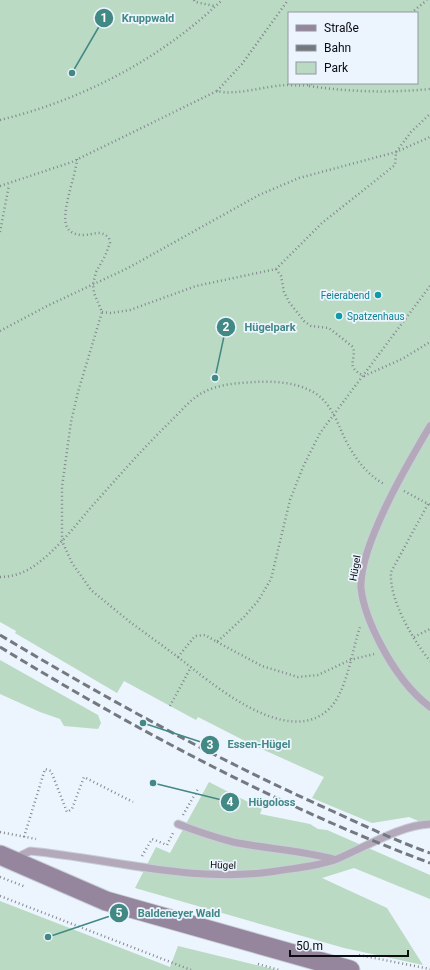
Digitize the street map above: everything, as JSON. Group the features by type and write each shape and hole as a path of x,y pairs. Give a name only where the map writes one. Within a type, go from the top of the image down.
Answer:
{"main road":[{"path":"6,858 106,901 350,970"}],"lane":[{"name":"Hügel","path":"430,426 395,489 369,546 363,568 361,588 366,609 385,652 397,672 430,707"},
{"path":"178,824 206,835 228,840 306,852 335,860"},
{"name":"Hügel","path":"6,858 30,851 138,868 218,875 247,875 278,871 335,860 401,831 430,824"}],"path":[{"path":"194,0 195,2 215,6"},
{"path":"0,120 52,105 95,87 136,65 186,32 222,0"},
{"path":"0,186 9,185 77,160 217,91 242,64 288,0"},
{"path":"412,12 427,0"},
{"path":"308,86 312,84"},
{"path":"217,91 223,93 272,86 308,86 353,91 394,92 430,89"},
{"path":"102,311 111,313 124,311 196,286 276,269 322,222 395,165 396,152 411,132 430,114"},
{"path":"0,331 128,268 232,208 265,192 299,178 396,152 430,137"},
{"path":"77,160 66,213 67,227 70,231 78,235 102,232 110,238 110,243 96,272 93,284 94,293 102,311 78,392 71,422 62,487 62,540 72,563 91,590 130,622 220,690 251,708 279,719 298,722 315,718 329,709 340,692 366,609"},
{"path":"0,232 9,185"},
{"path":"276,269 281,276 284,292 298,315 311,326 329,328 353,347 352,366 357,373 364,376 402,359 430,342"},
{"path":"217,642 244,617 258,601 271,579 296,482 320,433 349,392 364,376 430,286"},
{"path":"0,577 24,572 35,565 62,540 143,449 190,402 202,393 226,384 262,382 296,385 307,388 321,397 334,414 345,439 360,464 378,481 395,489 412,494 429,505 391,572 390,582 394,597 414,637 430,661"},
{"path":"414,637 430,629"},
{"path":"178,657 195,636 204,635 262,666 298,677 318,675 350,660 385,652"},
{"path":"170,706 191,667"},
{"path":"24,837 45,770 51,770 67,812 72,809 84,777 133,802"},
{"path":"143,856 152,839 167,845 198,790"},
{"path":"0,896 190,970"}],"green space":[{"path":"0,0 430,0 430,826 409,817 372,823 312,798 324,777 255,746 198,717 196,720 124,681 117,693 15,633 16,631 0,622"},
{"path":"0,660 98,715 101,723 98,729 64,726 60,719 40,712 0,694"},
{"path":"209,782 262,809 260,814 310,824 318,829 327,830 430,875 430,899 354,868 322,878 387,908 423,965 344,948 135,888 156,847 170,853"},
{"path":"0,901 170,967 178,946 277,970 0,970"}],"railway":[{"path":"0,635 121,705 245,770 392,838 430,853"},
{"path":"0,647 103,708 210,765 319,817 430,863"}],"place":[{"name":"Kruppwald","path":"72,73"},
{"name":"Feierabend","path":"378,295"},
{"name":"Spatzenhaus","path":"339,316"},
{"name":"Hügelpark","path":"215,378"},
{"name":"Essen-Hügel","path":"143,723"},
{"name":"Hügoloss","path":"153,783"},
{"name":"Baldeneyer Wald","path":"48,937"}]}
